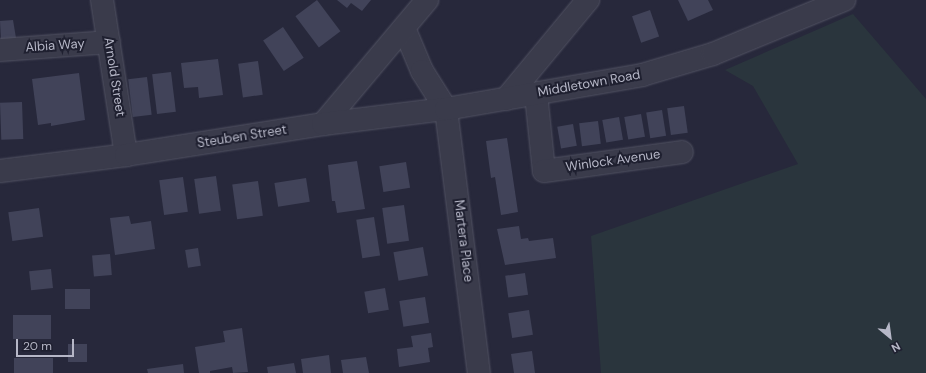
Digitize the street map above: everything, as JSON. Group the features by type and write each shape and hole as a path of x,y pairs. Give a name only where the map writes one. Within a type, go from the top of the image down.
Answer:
{"street":[{"name":"Arnold Street","path":"102,0 126,155"},
{"path":"323,124 427,0"},
{"path":"506,99 588,0"},
{"name":"Middletown Road","path":"323,124 446,109 642,75 713,54 844,0"},
{"path":"404,28 422,71 446,109"},
{"name":"Albia Way","path":"0,50 109,42"},
{"name":"Winlock Avenue","path":"536,94 544,171 682,152"},
{"name":"Martera Place","path":"446,109 479,373"},
{"name":"Steuben Street","path":"0,171 126,155 323,124"}],"shaded area":[{"path":"853,14 926,99 926,373 601,373 591,236 798,164 753,86 725,70"}],"building":[{"path":"317,0 340,31 319,47 295,16"},
{"path":"337,0 371,0 362,11 351,3 347,8"},
{"path":"678,0 708,0 713,10 688,21"},
{"path":"650,10 659,36 641,43 632,16"},
{"path":"13,20 16,38 1,40 0,21"},
{"path":"283,27 304,58 284,71 263,40"},
{"path":"218,59 223,95 199,98 198,87 184,88 181,63"},
{"path":"258,61 263,95 243,97 238,64"},
{"path":"171,72 176,112 157,114 152,74"},
{"path":"79,73 85,120 51,126 51,123 38,125 32,79"},
{"path":"147,77 152,115 133,117 128,79"},
{"path":"22,102 23,139 1,140 0,103"},
{"path":"684,106 688,133 671,135 667,108"},
{"path":"662,110 666,136 650,138 646,113"},
{"path":"641,114 645,137 628,140 624,117"},
{"path":"619,117 623,140 606,143 602,120"},
{"path":"598,121 601,144 582,146 579,123"},
{"path":"573,124 577,146 561,148 557,127"},
{"path":"507,138 518,212 501,215 495,177 491,178 486,141"},
{"path":"357,161 365,209 337,213 335,201 332,201 328,165"},
{"path":"406,162 410,188 383,192 379,166"},
{"path":"216,176 221,211 199,214 194,179"},
{"path":"183,177 188,212 164,215 159,180"},
{"path":"306,178 310,202 278,207 274,183"},
{"path":"258,181 263,216 237,219 232,185"},
{"path":"404,205 409,241 387,244 382,208"},
{"path":"39,208 43,237 12,241 8,212"},
{"path":"129,216 131,224 151,221 155,249 115,255 110,218"},
{"path":"374,217 380,256 362,258 356,220"},
{"path":"519,226 521,239 528,238 529,241 553,238 556,258 505,265 497,229"},
{"path":"423,247 428,276 398,281 393,252"},
{"path":"198,248 201,266 188,268 185,250"},
{"path":"110,254 112,275 94,276 92,256"},
{"path":"51,269 53,288 31,290 29,271"},
{"path":"525,273 528,295 508,298 505,276"},
{"path":"385,288 389,310 368,313 364,292"},
{"path":"65,289 90,289 90,309 65,309"},
{"path":"425,297 429,323 403,327 399,301"},
{"path":"529,310 533,335 512,338 508,313"},
{"path":"13,315 51,315 51,339 13,339"},
{"path":"242,328 248,372 233,373 232,367 210,371 210,373 199,373 195,347 225,342 223,331"},
{"path":"431,333 433,347 428,348 430,362 399,367 397,349 413,347 411,336"},
{"path":"68,344 87,344 87,362 68,362"},
{"path":"532,351 535,373 514,373 511,354"},
{"path":"329,355 331,373 303,373 301,359"},
{"path":"366,357 369,373 343,373 341,360"},
{"path":"14,358 53,358 53,373 14,373"},
{"path":"294,363 296,373 268,373 267,367"},
{"path":"183,364 184,373 148,373 147,369"}]}
